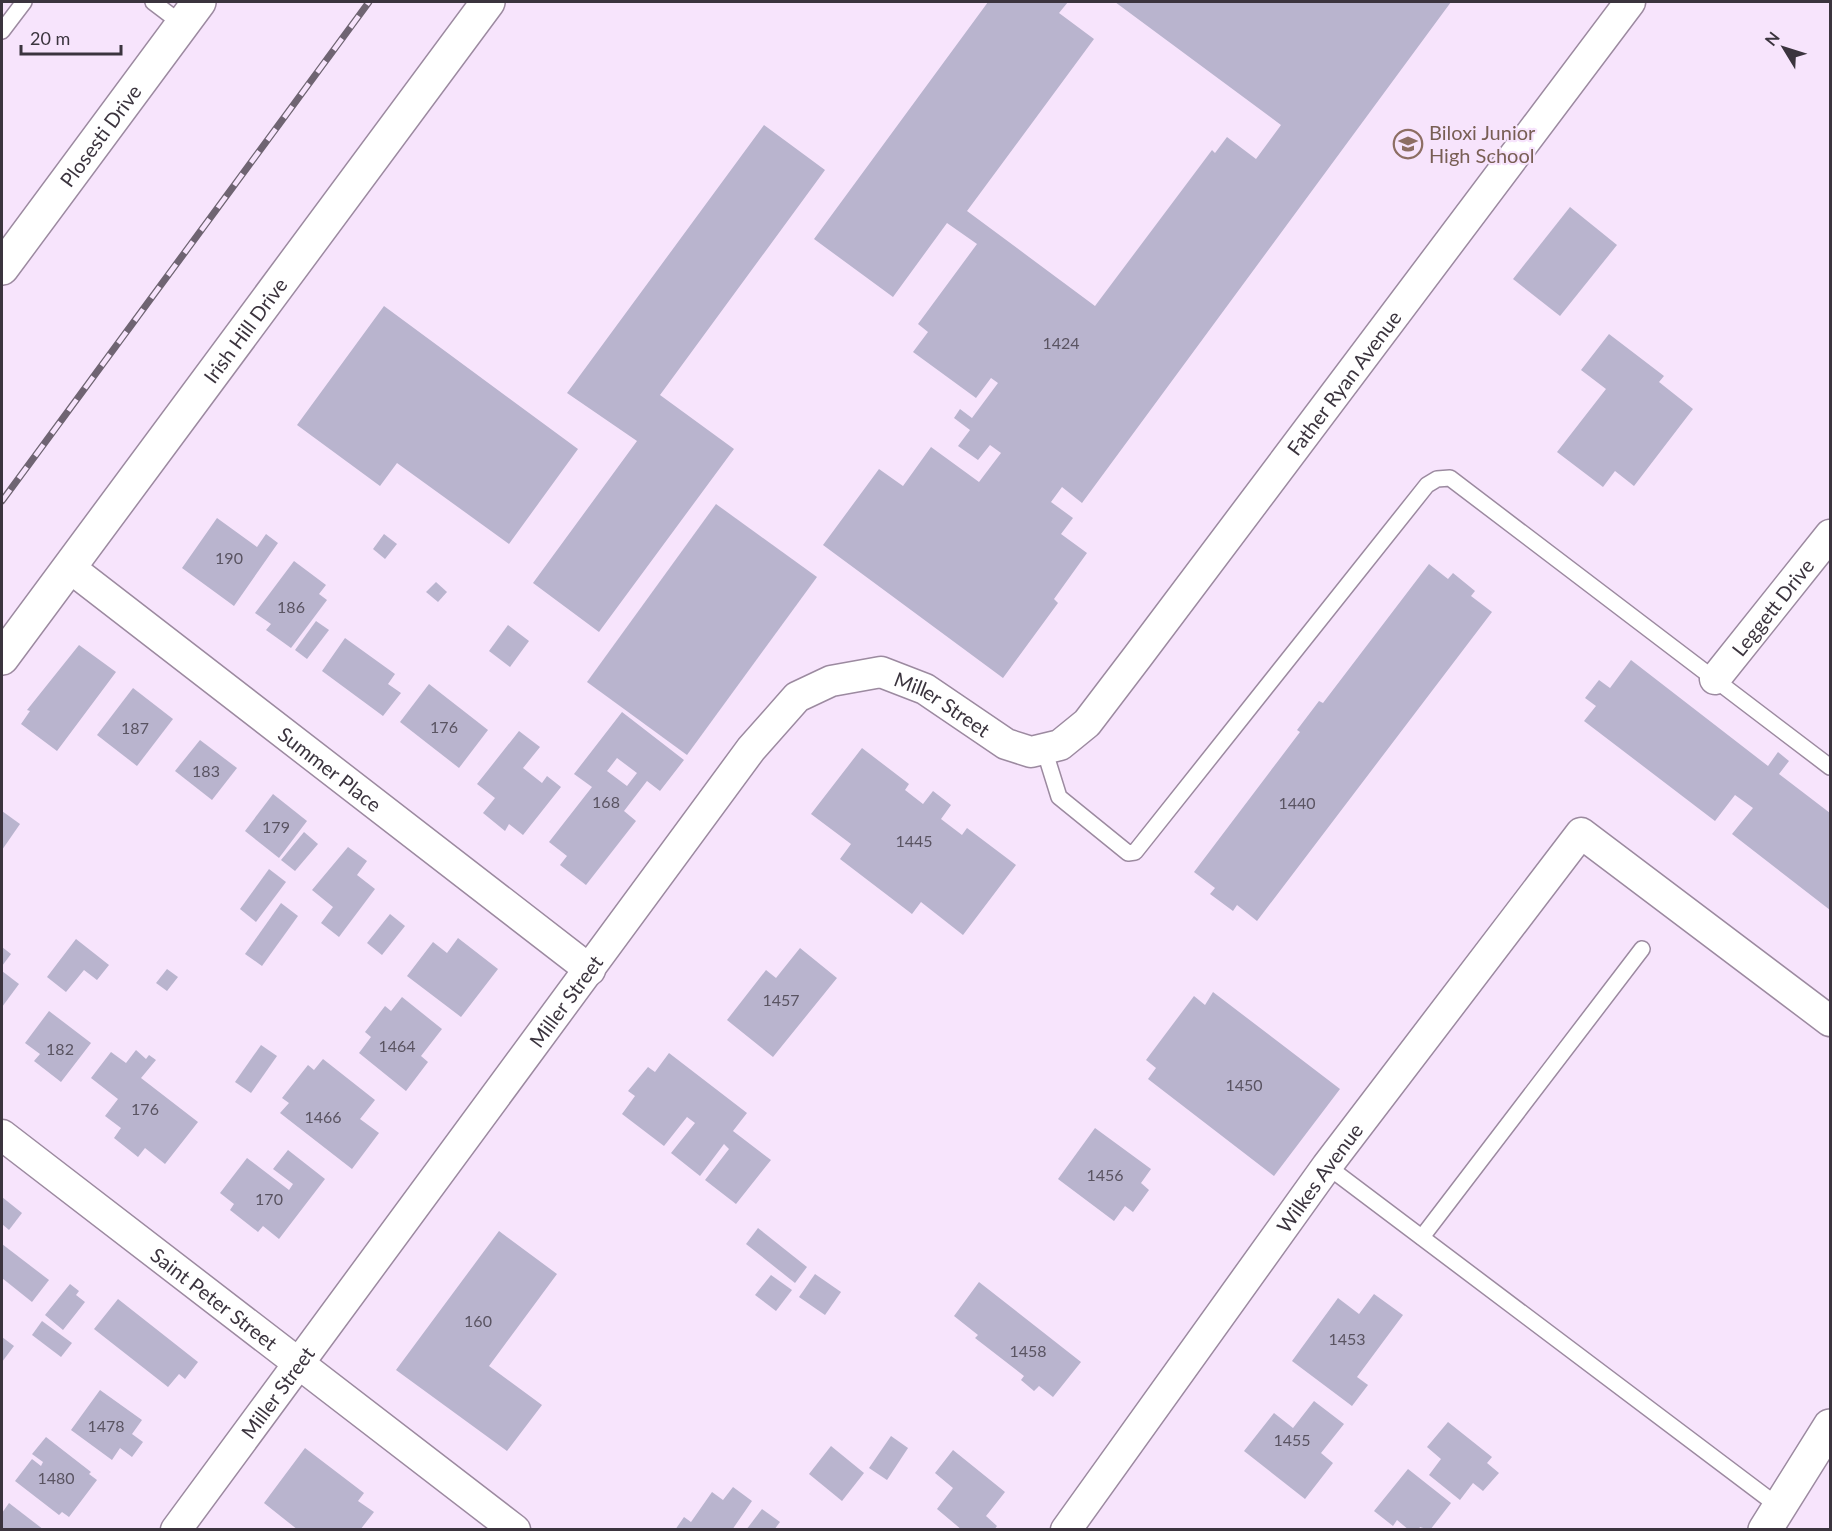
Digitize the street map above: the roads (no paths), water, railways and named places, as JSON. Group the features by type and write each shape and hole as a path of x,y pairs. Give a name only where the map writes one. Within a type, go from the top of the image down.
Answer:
{"main road":[{"name":"Irish Hill Drive","path":"2,658 488,2"},
{"name":"Plosesti Drive","path":"2,268 191,13"},
{"path":"1771,1518 1830,1426"}],"street":[{"name":"Father Ryan Avenue","path":"1044,749 1060,745 1087,723 1630,2"},
{"name":"Leggett Drive","path":"1715,679 1830,535"},
{"name":"Summer Place","path":"69,567 590,970"},
{"name":"Miller Street","path":"176,1530 751,749 797,698 831,681 881,672 925,689 1006,744 1031,752 1044,749"},
{"name":"Wilkes Avenue","path":"1066,1530 1327,1166 1581,833 1830,1021"},
{"name":"Saint Peter Street","path":"2,1135 515,1530"}],"lane":[{"path":"2,31 24,2"},
{"path":"153,2 191,13"},
{"path":"1044,749 1059,797 1128,853 1135,852 1427,485 1437,479 1450,478 1830,767"},
{"path":"1422,1237 1642,950"},
{"path":"1327,1166 1422,1237 1771,1518"}],"railway":[{"path":"2,501 369,2"}],"place":[{"name":"Biloxi Junior High School","path":"1408,144"}]}
